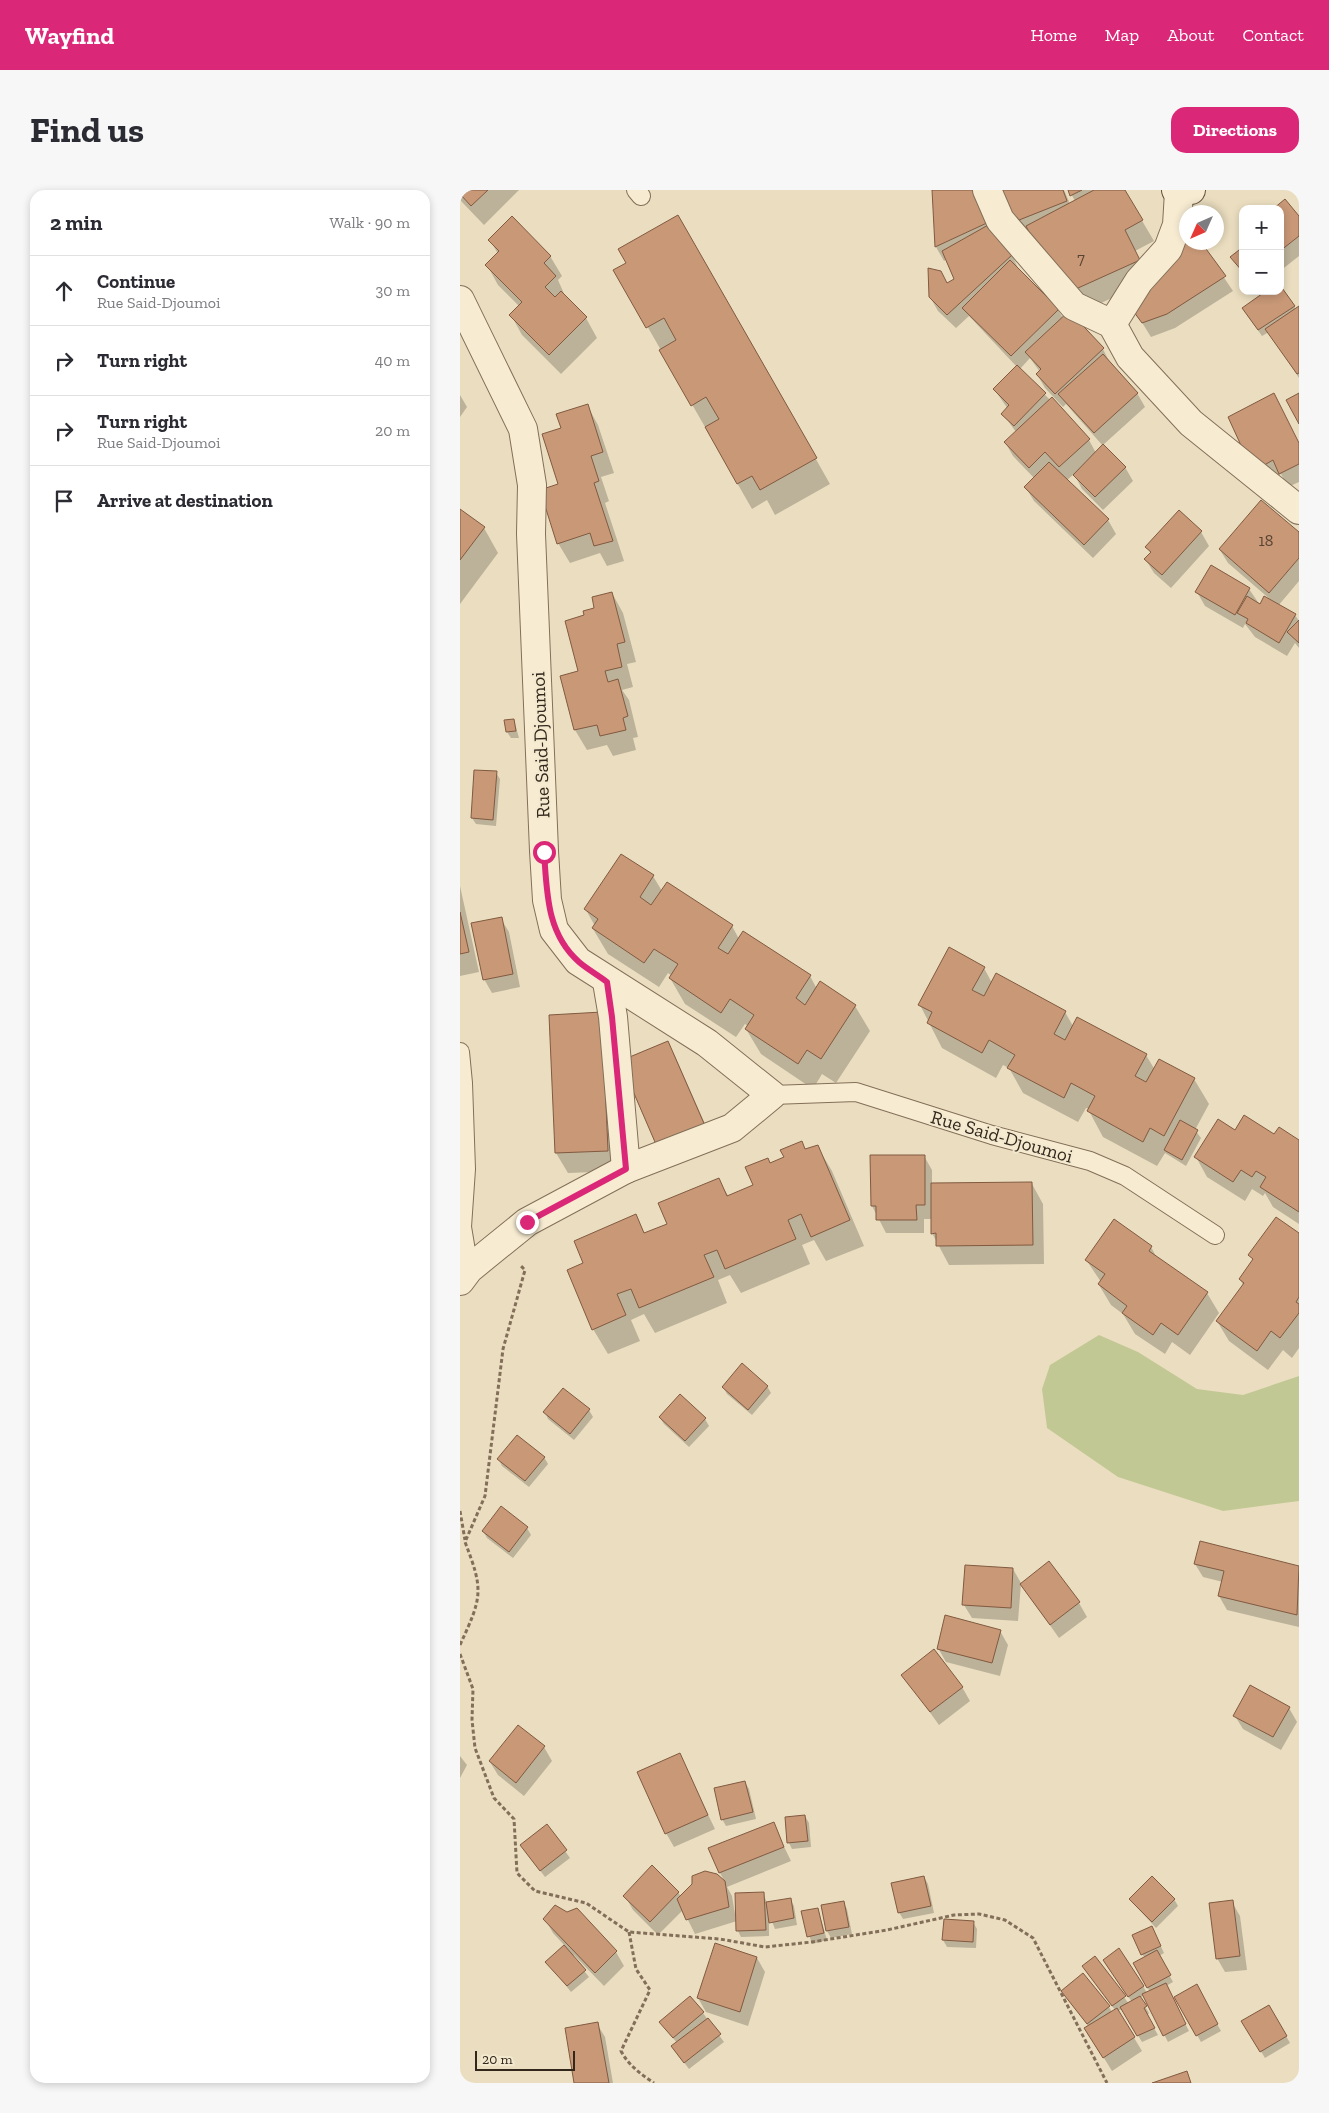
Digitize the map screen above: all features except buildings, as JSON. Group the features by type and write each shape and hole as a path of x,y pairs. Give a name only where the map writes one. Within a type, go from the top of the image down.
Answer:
{"street":[{"path":"987,190 1000,220 1074,306 1112,324 1130,357 1190,423 1299,510"},
{"path":"1112,324 1139,280 1168,249 1177,225 1182,191"},
{"name":"Rue Said-Djoumoi","path":"460,300 524,429 532,485 531,534 547,900 554,930 578,961 607,982 707,1043 772,1094"},
{"path":"607,982 626,1169"},
{"path":"464,1275 527,1222 626,1169 732,1128 772,1094"}],"lane":[{"path":"460,1052 466,1169 462,1227 464,1275"},
{"name":"Rue Said-Djoumoi","path":"772,1094 856,1092 992,1135 1090,1161 1125,1176 1215,1235"}],"path":[{"path":"465,1542 485,1496 503,1349 525,1270 500,1243"},
{"path":"460,1511 465,1542 478,1576 478,1607 460,1645"},
{"path":"460,1654 473,1689 472,1720 475,1748 494,1798 514,1819 517,1873 536,1891 586,1903 628,1932 720,1939 764,1947 878,1931 954,1915 979,1914 1005,1920 1033,1938 1106,2083"},
{"path":"628,1932 636,1969 650,1990 621,2051 626,2061 636,2071 654,2083"}],"green space":[{"path":"1099,1335 1138,1352 1197,1389 1243,1395 1299,1376 1299,1501 1223,1511 1118,1477 1047,1428 1042,1389 1050,1365"}],"route":[{"path":"527,1222 626,1169 607,982 578,961 554,930 547,900 544,852"}]}
